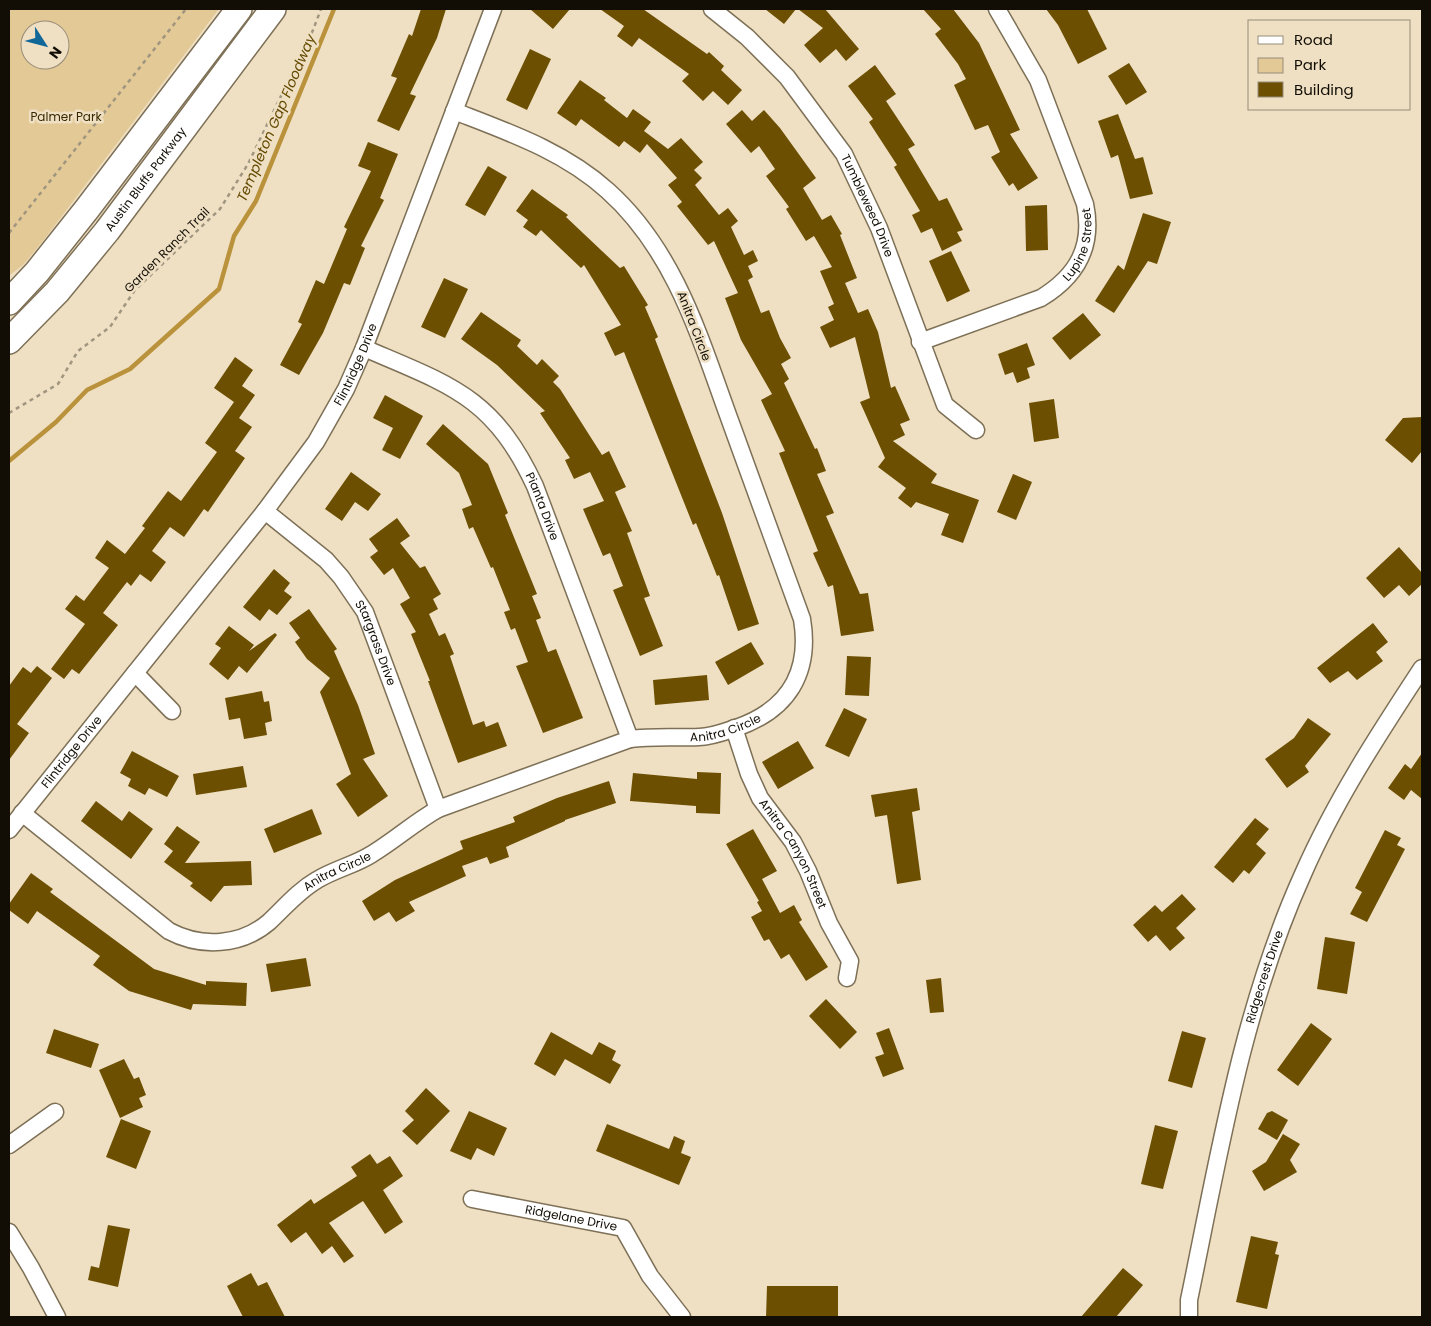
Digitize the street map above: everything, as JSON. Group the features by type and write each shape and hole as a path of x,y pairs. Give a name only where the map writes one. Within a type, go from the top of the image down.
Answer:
{"main road":[{"path":"9,302 37,272 65,237 239,9"},
{"name":"Austin Bluffs Parkway","path":"9,341 57,292 95,247 272,9"}],"street":[{"name":"Flintridge Drive","path":"9,830 265,510 296,470 326,426 346,389 364,348 493,9"},
{"name":"Tumbleweed Drive","path":"712,9 747,37 787,77 844,154 879,228 945,406 976,430"},
{"name":"Lupine Street","path":"920,342 1041,298 1058,287 1072,273 1081,256 1087,238 1088,220 1085,204 1038,80 997,9"},
{"name":"Anitra Circle","path":"22,814 169,931 193,941 214,943 238,939 253,933 268,922 298,893 317,880 372,855 414,823 438,809 630,739 653,736 700,737 752,722 767,714 791,690 804,657 805,639 802,619 692,316 661,252 645,230 608,191 585,172 538,145 454,111"},
{"name":"Pianta Drive","path":"364,348 445,382 486,412 505,433 521,458 535,486 630,739"},
{"name":"Stargrass Drive","path":"265,510 326,560 346,583 365,612 438,809"},
{"name":"Ridgecrest Drive","path":"1189,1317 1189,1300 1239,1059 1275,944 1302,875 1332,811 1375,739 1422,668"},
{"path":"135,673 172,711"},
{"name":"Anitra Canyon Street","path":"734,728 749,774 760,798 792,842 808,871 830,923 850,961 847,978"},
{"path":"9,1145 55,1112"},
{"name":"Ridgelane Drive","path":"472,1199 623,1228 650,1276 682,1317"},
{"path":"9,1232 31,1268 56,1317"}],"path":[{"path":"9,233 186,9"},
{"name":"Garden Ranch Trail","path":"9,413 58,384 78,351 110,327 136,290 220,209 248,164 313,30 321,9"}],"green space":[{"name":"Palmer Park","path":"9,9 219,9 46,237 24,264 9,276"}],"building":[{"path":"421,9 446,9 437,38 410,94 416,96 399,131 377,121 397,78 391,76 409,34 412,36"},
{"path":"530,9 570,9 553,29"},
{"path":"600,9 643,9 707,54 709,52 724,66 721,70 742,90 728,105 713,91 703,101 682,81 689,74 639,38 632,47 617,36 624,26"},
{"path":"765,9 796,9 784,24"},
{"path":"798,9 825,9 859,49 846,61 836,49 820,63 804,45 823,28"},
{"path":"923,9 953,9 979,43 1020,130 1010,134 1038,178 1018,191 1013,183 1009,186 991,157 1000,152 988,125 975,130 954,85 966,79 958,64 935,34 941,29"},
{"path":"1046,9 1087,9 1107,49 1078,64 1058,25"},
{"path":"530,49 551,59 527,110 506,100"},
{"path":"1129,63 1147,92 1126,105 1108,76"},
{"path":"875,65 896,94 886,101 915,145 908,149 939,201 947,198 963,230 957,232 962,241 942,251 932,228 921,233 912,215 920,211 894,167 897,165 869,122 873,119 848,86"},
{"path":"580,80 606,98 604,100 627,118 633,109 651,122 644,131 668,149 681,138 703,162 694,170 702,178 695,185 719,215 728,208 738,221 731,227 744,255 753,250 758,261 748,266 753,277 748,280 761,313 769,310 780,338 791,358 781,364 789,379 784,383 815,449 817,448 826,471 817,474 834,513 826,516 860,594 868,593 874,631 841,636 833,585 828,587 813,553 818,551 779,453 785,451 761,400 772,394 741,340 725,298 738,293 714,241 708,245 677,206 682,202 668,185 677,178 647,144 640,153 624,141 619,147 581,119 576,126 557,113"},
{"path":"742,110 752,121 764,110 780,128 816,178 803,188 822,220 831,215 842,234 840,235 857,278 845,283 858,313 868,309 878,332 891,388 895,386 910,420 900,424 905,435 893,441 937,474 931,483 979,500 963,543 941,535 949,514 916,502 911,508 898,498 906,488 878,467 885,458 860,402 870,398 855,337 830,348 820,327 834,320 828,307 834,304 820,271 832,267 814,236 806,241 786,209 789,207 766,176 775,169 759,146 751,153 726,124"},
{"path":"1118,114 1135,159 1143,157 1153,194 1130,199 1118,155 1111,158 1098,121"},
{"path":"368,142 398,154 380,198 384,200 361,246 365,248 350,285 344,283 323,333 299,375 280,365 302,324 298,322 316,280 324,284 347,229 344,227 371,171 358,166"},
{"path":"488,166 507,177 485,216 465,205"},
{"path":"532,189 568,215 566,217 620,268 624,266 648,305 645,307 658,337 655,339 722,513 759,624 738,631 719,575 717,576 696,523 693,525 624,352 615,356 604,333 621,325 584,265 581,268 541,230 536,236 523,227 528,220 516,211"},
{"path":"1047,205 1048,250 1026,251 1025,206"},
{"path":"1143,213 1171,222 1157,264 1148,261 1114,313 1095,301 1118,265 1124,270"},
{"path":"951,251 970,291 947,302 929,261"},
{"path":"444,278 468,289 445,338 421,327"},
{"path":"481,312 521,340 517,346 537,365 542,359 559,376 553,382 560,389 602,455 609,451 626,487 615,492 632,531 627,533 650,596 644,598 663,646 640,656 613,590 623,586 610,553 603,556 583,509 604,501 590,472 574,479 565,460 570,458 540,413 545,411 497,365 461,339"},
{"path":"1083,313 1101,335 1070,360 1052,338"},
{"path":"1027,343 1035,365 1027,368 1030,378 1017,383 1013,372 1005,375 998,354"},
{"path":"235,357 253,370 242,386 255,395 239,418 252,427 235,451 245,458 208,512 204,509 184,537 170,527 152,551 166,562 151,582 140,574 131,586 127,582 103,613 118,625 79,674 72,669 64,679 51,669 85,624 65,609 76,595 84,601 109,568 95,558 107,540 125,554 145,528 142,526 168,491 181,501 217,452 205,443 234,402 214,388"},
{"path":"385,395 423,416 400,459 382,450 393,428 373,418"},
{"path":"1054,399 1059,438 1034,442 1029,403"},
{"path":"1422,417 1422,451 1412,463 1385,440 1403,418"},
{"path":"443,424 488,464 508,513 505,515 537,594 532,596 541,618 536,620 548,652 556,649 583,718 543,733 516,666 528,662 515,628 511,630 504,612 510,610 493,567 491,568 473,527 469,529 462,509 472,505 459,473 426,444"},
{"path":"351,472 381,494 368,511 355,502 342,521 325,509"},
{"path":"1013,474 1032,482 1016,520 997,512"},
{"path":"397,518 410,536 400,543 420,568 425,566 441,594 433,599 438,609 429,614 439,636 445,633 454,654 450,656 473,725 484,721 486,727 498,722 507,746 458,763 428,681 430,681 411,634 416,632 400,604 410,598 393,568 384,575 370,557 378,551 369,539"},
{"path":"1399,547 1422,573 1422,584 1409,596 1399,585 1384,598 1366,578"},
{"path":"274,569 290,583 284,591 292,597 277,615 269,609 260,621 243,607"},
{"path":"309,609 337,649 334,651 358,705 375,754 363,759 388,796 358,817 336,784 351,774 320,692 330,678 307,659 295,642 300,638 289,623"},
{"path":"1373,623 1388,642 1376,652 1383,661 1357,680 1348,671 1330,683 1317,668"},
{"path":"229,626 254,645 249,651 275,633 277,635 247,673 239,666 228,680 209,664 221,648 215,644"},
{"path":"751,642 764,664 728,685 715,662"},
{"path":"847,656 871,657 869,696 845,695"},
{"path":"37,666 52,678 17,724 29,733 9,760 9,686 23,667 31,673"},
{"path":"707,675 709,700 655,705 653,680"},
{"path":"262,691 264,702 269,701 272,721 265,723 267,735 244,739 240,718 229,720 225,698"},
{"path":"844,708 867,719 849,757 825,746"},
{"path":"1308,718 1331,734 1305,766 1309,772 1287,788 1265,759 1294,738"},
{"path":"798,741 814,768 778,789 762,762"},
{"path":"132,751 179,776 167,797 149,788 145,795 128,786 131,779 120,773"},
{"path":"1422,753 1422,799 1411,790 1404,800 1388,788 1405,764 1411,769"},
{"path":"243,766 247,787 196,795 193,774"},
{"path":"697,772 721,773 720,814 696,813 696,806 630,801 633,773 697,779"},
{"path":"609,781 616,803 565,820 506,847 509,857 490,864 487,857 462,866 466,876 409,902 415,911 396,922 389,912 374,921 362,901 395,880 463,849 460,841 515,822 513,817 557,798"},
{"path":"917,788 920,810 912,812 921,880 897,884 887,815 875,817 871,795"},
{"path":"96,801 122,821 129,811 153,829 131,859 81,821"},
{"path":"312,809 322,834 274,853 264,829"},
{"path":"1255,818 1269,829 1256,844 1266,853 1249,874 1244,870 1233,883 1214,867"},
{"path":"177,826 200,842 185,863 251,861 252,885 224,886 211,902 190,886 193,883 164,862 173,851 164,844"},
{"path":"753,829 777,871 762,879 780,913 794,905 802,920 799,922 828,967 806,981 789,954 781,959 769,939 764,941 751,917 762,911 757,902 759,901 726,844"},
{"path":"1385,830 1401,838 1397,845 1405,849 1367,922 1350,914 1362,892 1355,888"},
{"path":"31,873 53,889 50,892 154,969 206,985 206,981 247,983 246,1006 193,1004 191,1010 129,991 93,965 100,956 37,911 28,924 9,910 9,904"},
{"path":"1182,894 1196,909 1176,928 1185,938 1170,951 1156,935 1148,942 1133,925 1155,905 1162,912"},
{"path":"1325,937 1355,942 1347,994 1317,989"},
{"path":"306,958 311,986 271,992 266,964"},
{"path":"941,978 944,1012 930,1013 926,980"},
{"path":"826,999 857,1032 840,1049 809,1016"},
{"path":"1311,1023 1332,1039 1298,1086 1277,1070"},
{"path":"889,1028 904,1069 883,1077 875,1057 884,1054 876,1033"},
{"path":"54,1029 99,1044 91,1068 46,1053"},
{"path":"1182,1031 1206,1038 1192,1088 1168,1081"},
{"path":"551,1032 592,1055 599,1042 616,1051 612,1060 621,1065 610,1084 565,1059 555,1076 534,1064"},
{"path":"124,1059 134,1079 139,1077 146,1095 139,1098 143,1107 120,1118 99,1070"},
{"path":"426,1088 450,1111 417,1145 402,1131 414,1120 405,1111"},
{"path":"469,1111 507,1128 494,1156 477,1148 471,1160 450,1151"},
{"path":"1272,1111 1288,1120 1277,1140 1258,1129 1267,1113"},
{"path":"121,1119 151,1131 136,1169 106,1157"},
{"path":"607,1124 669,1149 674,1136 685,1141 681,1153 691,1157 679,1185 596,1151"},
{"path":"1155,1125 1178,1131 1163,1189 1141,1184"},
{"path":"1283,1134 1300,1144 1290,1160 1297,1172 1264,1191 1252,1171 1266,1162"},
{"path":"370,1154 377,1164 390,1156 403,1176 383,1190 403,1222 385,1234 363,1201 329,1223 354,1256 344,1263 332,1246 322,1254 306,1232 291,1243 277,1225 311,1199 314,1204 357,1176 351,1167"},
{"path":"108,1225 130,1229 118,1287 88,1280 91,1266 99,1268"},
{"path":"1251,1236 1278,1242 1275,1254 1279,1255 1267,1309 1236,1302"},
{"path":"1123,1268 1143,1285 1116,1317 1081,1317"},
{"path":"251,1273 258,1286 267,1282 285,1317 243,1317 227,1286"},
{"path":"767,1286 838,1286 838,1317 766,1317"}],"waterway":[{"name":"Templeton Gap Floodway","path":"9,461 56,422 87,390 130,369 219,289 234,236 256,201 334,9"}]}
